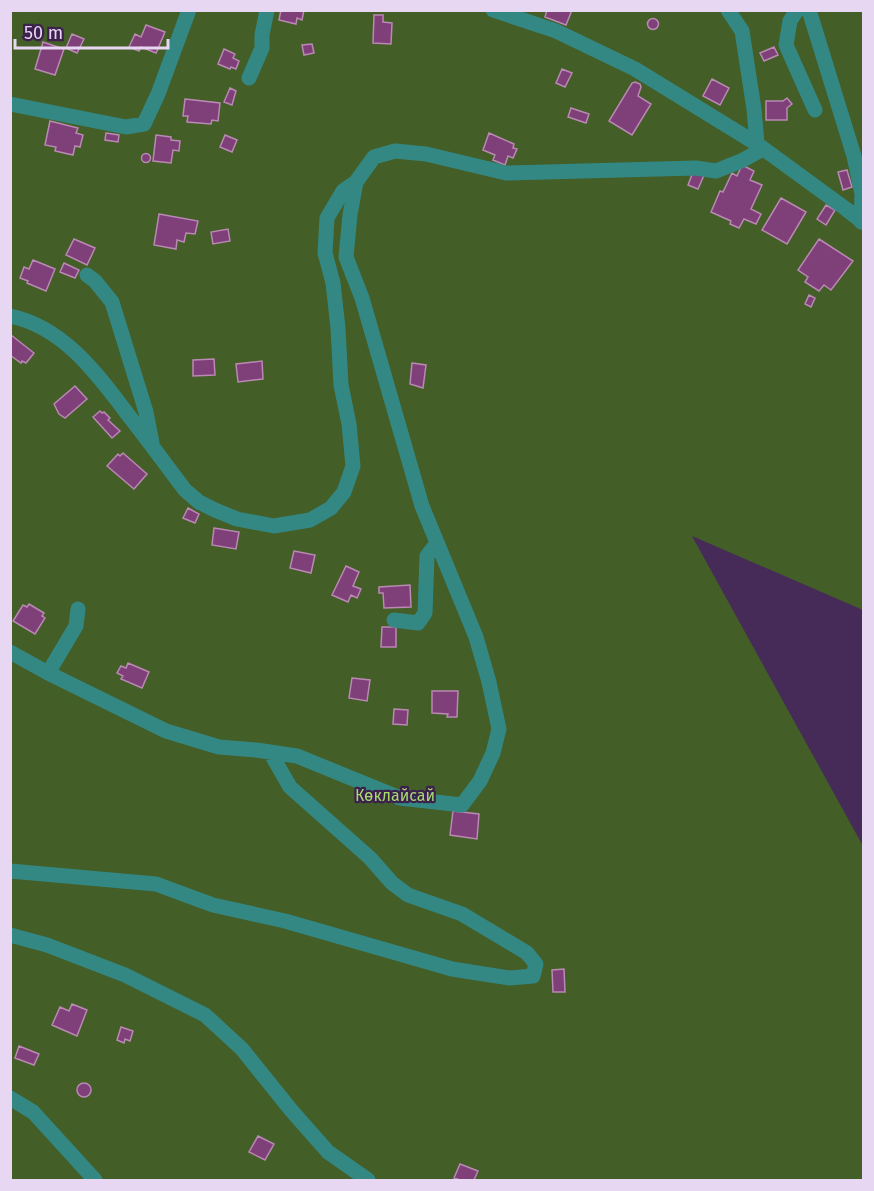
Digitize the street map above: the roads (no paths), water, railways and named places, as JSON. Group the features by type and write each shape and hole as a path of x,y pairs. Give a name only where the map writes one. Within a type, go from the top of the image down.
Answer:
{"street":[{"path":"10,104 126,127 144,124 158,94 189,10"},
{"path":"249,78 261,48 267,10"},
{"path":"493,10 556,31 635,69 760,146 862,223"},
{"path":"728,10 742,32 760,146"},
{"path":"797,10 790,21 786,45 814,110"},
{"path":"809,10 854,156 862,194 862,223"},
{"path":"10,316 57,337 90,365 185,490 199,502 237,519 274,526 310,520 331,508 344,492 353,466 349,424 341,385 333,283 325,253 327,218 343,191 356,182 374,157 395,151 426,154 506,173 696,168 716,171 741,161 760,146"},
{"path":"10,652 166,730 219,747 297,756 400,798 462,805 480,782 493,753 500,729 476,637 422,506 362,298 346,256 356,182"},
{"path":"87,274 112,302 146,412 152,446"},
{"path":"394,620 418,623 425,613 427,556 437,543"},
{"path":"48,673 76,626 78,609"},
{"path":"10,871 156,884 213,905 285,921 452,969 510,978 533,976 536,964 527,953 506,938 462,914 408,895 392,883 370,858 290,787 270,752"},
{"path":"10,935 47,945 125,975 204,1015 242,1049 328,1152 368,1180"},
{"path":"10,1098 33,1112 95,1180"}],"park label":[{"name":"Көклайсай","path":"395,795"}]}
